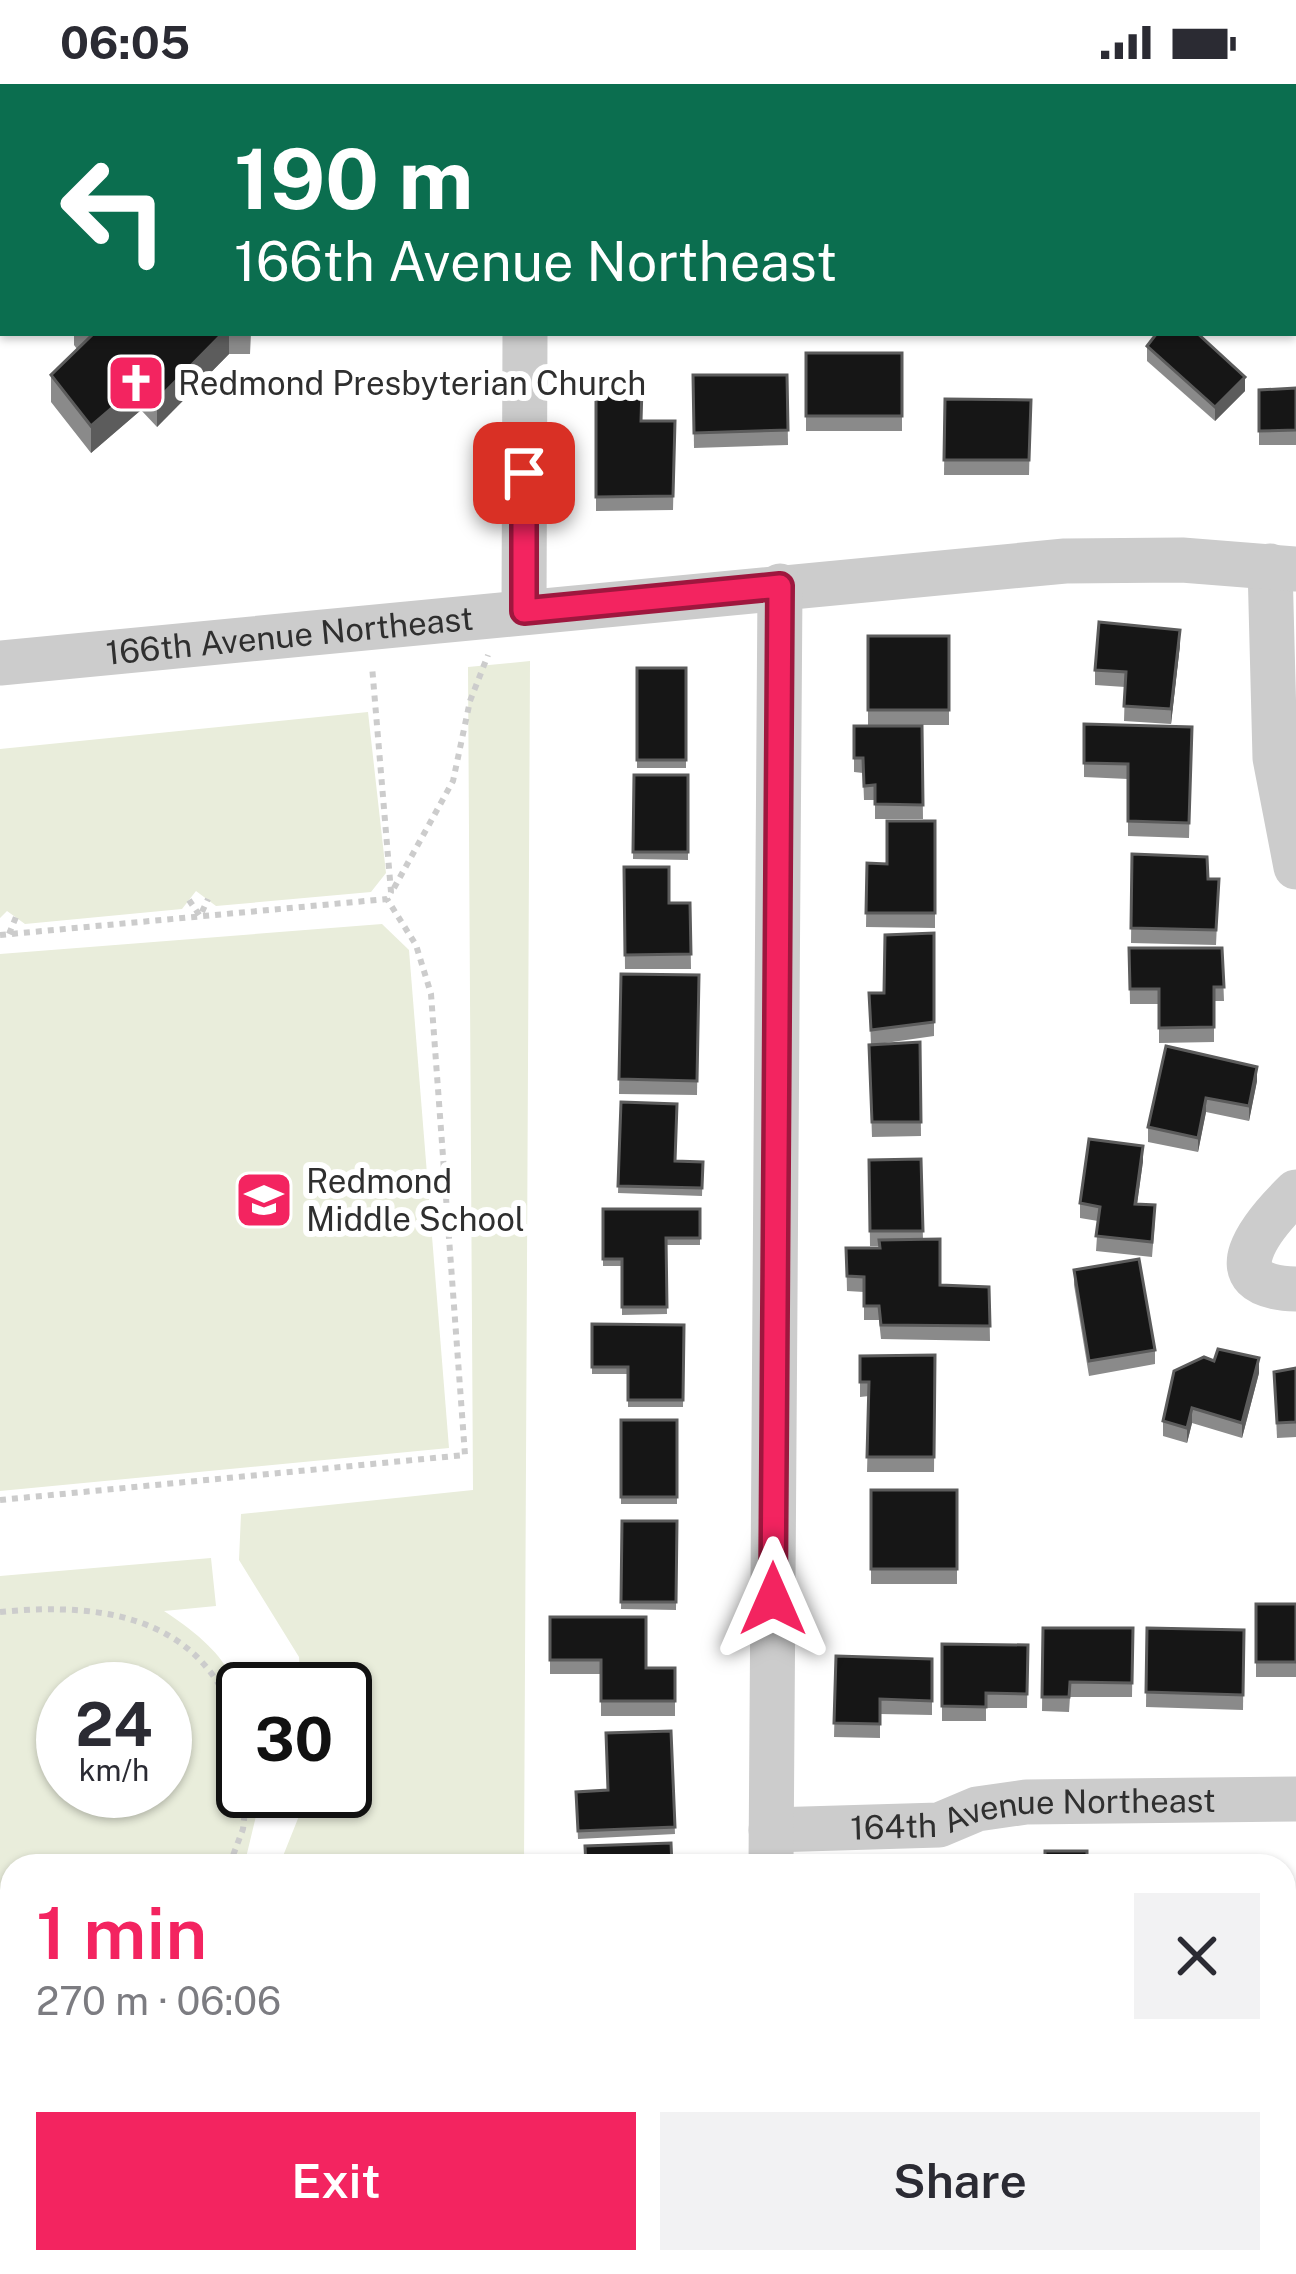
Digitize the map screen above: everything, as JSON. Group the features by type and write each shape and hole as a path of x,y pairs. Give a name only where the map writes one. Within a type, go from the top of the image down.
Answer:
{"street":[{"path":"518,632 525,336"},
{"name":"166th Avenue Northeast","path":"0,663 518,632 780,586 1065,561 1283,567"},
{"path":"1283,567 1275,758 1296,867"},
{"path":"771,1848 780,586"},
{"path":"1296,1192 1252,1240 1248,1260 1255,1277 1275,1288 1296,1288"},
{"name":"164th Avenue Northeast","path":"771,1848 939,1825 977,1809 1026,1802 1296,1799"}],"path":[{"path":"389,896 452,781 470,701 488,656 518,632"},
{"path":"465,658 488,656"},
{"path":"349,668 395,664"},
{"path":"0,1501 465,1455 431,994 416,945 389,896 372,666"},
{"path":"4,934 389,896"},
{"path":"200,916 208,899"},
{"path":"189,900 200,916"},
{"path":"4,934 16,917"},
{"path":"0,1612 95,1607 158,1629 216,1684"},
{"path":"233,1854 244,1818"}],"green space":[{"path":"530,661 524,1854 284,1854 298,1818 372,1818 372,1662 299,1662 239,1560 241,1514 473,1490 468,667"},
{"path":"368,712 386,873 371,892 216,906 196,891 182,909 25,924 7,911 0,918 0,749"},
{"path":"382,924 409,950 449,1448 0,1491 0,954"},
{"path":"211,1558 216,1606 164,1611 222,1662 216,1662 216,1818 256,1818 247,1854 0,1854 0,1576"}],"building":[{"path":"91,336 220,336 157,400 141,383 91,426 51,375"},
{"path":"1155,336 1200,336 1245,377 1215,407 1147,346"},
{"path":"806,353 902,353 902,416 806,416"},
{"path":"693,375 787,375 788,430 694,433"},
{"path":"596,387 642,388 641,421 675,421 673,496 596,497"},
{"path":"1296,388 1296,430 1259,431 1259,390"},
{"path":"945,399 1031,400 1029,460 944,460"},
{"path":"1099,622 1180,630 1171,709 1124,706 1126,672 1095,670"},
{"path":"868,636 949,636 949,710 868,710"},
{"path":"637,668 686,668 686,760 637,760"},
{"path":"1084,724 1192,727 1189,823 1128,821 1128,764 1084,763"},
{"path":"854,726 922,726 923,805 875,804 875,785 864,786 863,758 854,758"},
{"path":"634,775 688,775 688,852 633,852"},
{"path":"887,821 935,821 935,913 866,913 867,863 887,864"},
{"path":"1132,854 1207,857 1208,879 1219,879 1216,930 1131,928"},
{"path":"624,867 669,867 669,903 690,903 691,954 625,955"},
{"path":"934,933 934,1022 871,1030 869,993 884,993 885,935"},
{"path":"1129,948 1222,948 1224,987 1214,987 1214,1027 1159,1028 1159,989 1130,989"},
{"path":"621,974 699,975 697,1081 619,1079"},
{"path":"920,1042 921,1122 872,1122 869,1045"},
{"path":"1166,1046 1257,1067 1249,1106 1206,1098 1198,1138 1148,1127"},
{"path":"621,1102 677,1104 675,1161 703,1162 702,1188 618,1186"},
{"path":"1089,1139 1143,1146 1135,1204 1155,1205 1152,1242 1096,1236 1100,1207 1080,1203"},
{"path":"921,1159 923,1231 870,1231 869,1160"},
{"path":"603,1209 700,1209 700,1238 666,1238 667,1307 622,1307 622,1259 603,1259"},
{"path":"940,1239 940,1285 989,1287 990,1326 881,1325 879,1306 864,1306 864,1277 847,1276 846,1248 880,1248 879,1240"},
{"path":"1139,1259 1155,1350 1089,1361 1074,1270"},
{"path":"592,1324 684,1325 683,1400 628,1400 628,1367 592,1367"},
{"path":"1218,1349 1259,1358 1242,1423 1192,1408 1187,1428 1163,1421 1174,1371 1204,1357 1214,1361"},
{"path":"935,1355 934,1457 867,1457 869,1382 860,1382 860,1356"},
{"path":"1296,1368 1296,1422 1277,1423 1274,1372"},
{"path":"621,1420 677,1420 677,1497 621,1497"},
{"path":"871,1490 957,1490 957,1569 871,1569"},
{"path":"622,1521 677,1521 676,1602 621,1602"},
{"path":"1256,1604 1296,1604 1296,1662 1256,1662"},
{"path":"550,1617 646,1617 646,1668 675,1668 675,1701 601,1701 601,1660 550,1660"},
{"path":"1043,1628 1133,1628 1132,1683 1070,1682 1069,1697 1042,1697"},
{"path":"1147,1628 1244,1630 1243,1695 1146,1692"},
{"path":"942,1644 1028,1645 1027,1694 986,1693 986,1707 942,1706"},
{"path":"836,1656 932,1659 932,1701 880,1699 880,1724 834,1723"},
{"path":"671,1731 675,1827 578,1831 576,1792 608,1790 606,1733"},
{"path":"671,1843 671,1854 585,1854 585,1846"},
{"path":"1045,1851 1087,1851 1087,1854"}],"place":[{"name":"Redmond Presbyterian Church","path":"136,383"},
{"name":"Redmond Middle School","path":"264,1200"}],"route":[{"path":"524,473 524,611 780,586 773,1599"}]}
